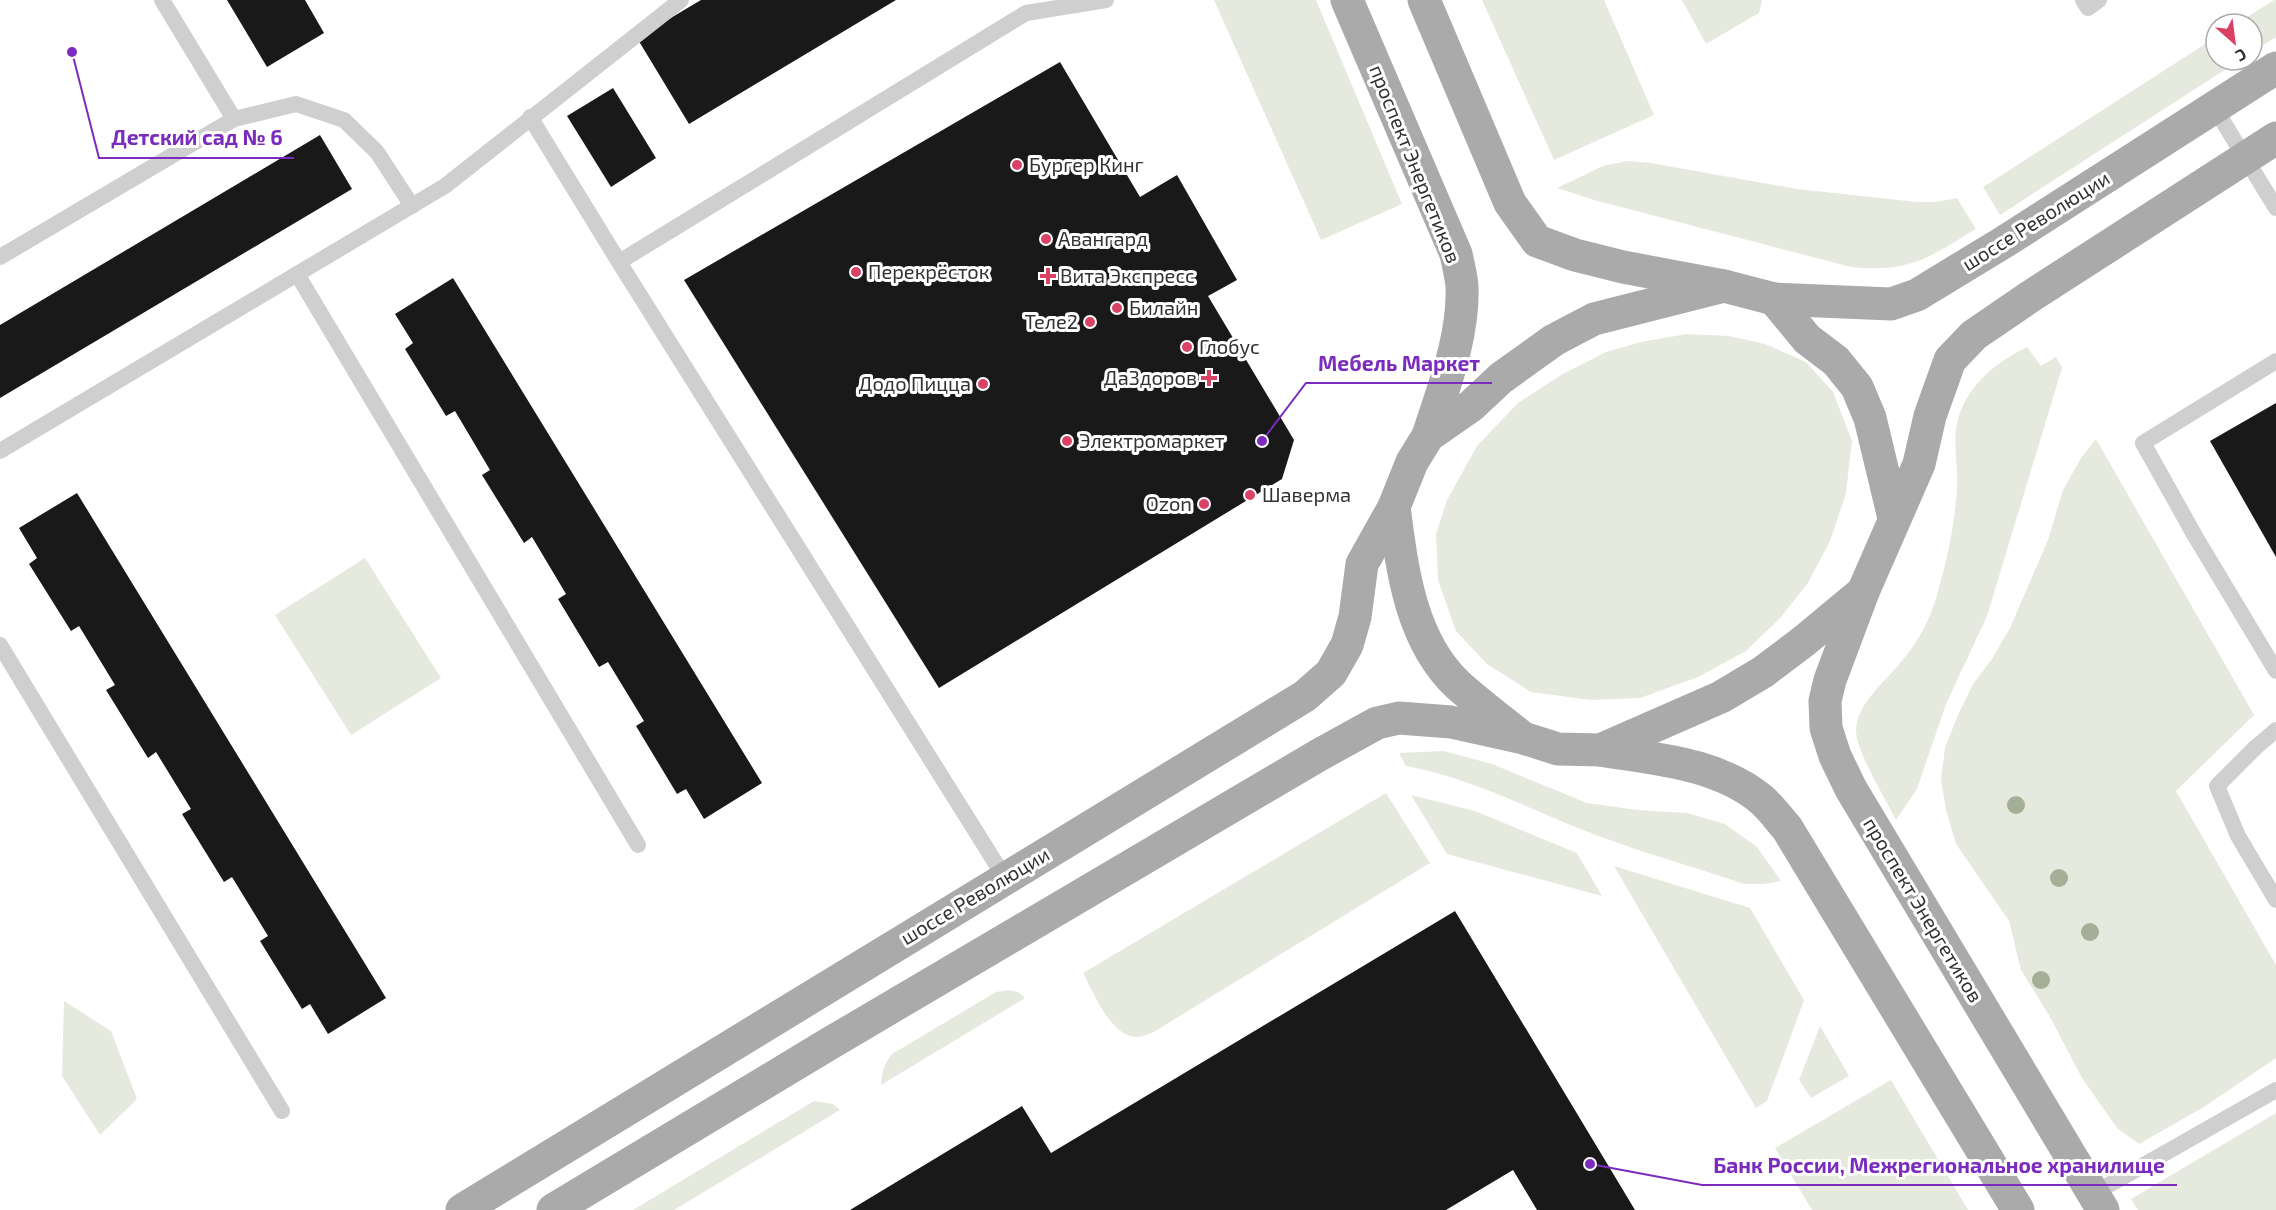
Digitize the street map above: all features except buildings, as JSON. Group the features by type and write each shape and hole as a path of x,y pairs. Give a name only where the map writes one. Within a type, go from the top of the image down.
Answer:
{"main road":[{"name":"проспект Энергетиков","path":"1347,0 1456,254 1462,284 1461,314 1448,372 1428,436"},
{"path":"1424,0 1510,204 1537,241 1575,255 1623,267 1724,286"},
{"name":"шоссе Революции","path":"462,1210 1305,696 1331,673 1347,645 1355,617 1362,564 1394,507 1412,462 1428,436 1471,406 1501,378 1554,340 1594,319 1724,286 1774,299 1891,304 1917,295 2013,237 2276,68"},
{"name":"шоссе Революции","path":"553,1210 816,1051 1327,750 1377,723 1400,718 1451,722 1523,738 1558,749 1600,750 1721,697 1764,672 1863,592 1919,464 1930,416 1950,360 1974,335 2028,298 2276,138"},
{"path":"1774,299 1807,339 1836,361 1857,387 1870,418 1894,518"},
{"name":"шоссе Революции","path":"1394,507 1402,571 1416,619 1435,658 1457,684 1523,738"},
{"name":"проспект Энергетиков","path":"1863,592 1830,680 1826,701 1826,728 1835,756 1882,842 2098,1202"},
{"path":"1600,750 1687,764 1731,780 1762,800 1787,828 2018,1210"}],"lane":[{"path":"162,0 234,119"},
{"path":"0,451 445,186 681,0"},
{"path":"619,262 1026,13 1106,0"},
{"path":"2083,0 2088,8 2099,0"},
{"path":"0,257 234,119 296,104 344,120 377,152 412,206"},
{"path":"2214,107 2276,208"},
{"path":"530,117 1005,878"},
{"path":"297,274 638,845"},
{"path":"2276,361 2143,443 2195,536 2276,671"},
{"path":"0,645 282,1111"},
{"path":"2276,730 2217,786 2238,836 2276,900"},
{"path":"2098,1202 2276,1090"}],"shaded area":[{"path":"1214,0 1316,0 1402,204 1321,240"},
{"path":"1482,0 1604,0 1654,115 1554,160"},
{"path":"1682,0 1762,0 1759,13 1706,44"},
{"path":"2276,0 2276,37 2264,44 2264,12 2255,12"},
{"path":"2204,45 2204,72 2221,72 2000,215 1983,187"},
{"path":"1627,161 1651,163 1797,189 1917,202 1937,202 1957,198 1976,229 1918,261 1889,268 1851,267 1594,200 1557,188 1603,166"},
{"path":"1687,334 1729,336 1765,344 1806,362 1833,392 1852,441 1846,493 1830,541 1808,583 1781,617 1746,651 1698,677 1640,698 1591,700 1531,692 1487,664 1456,631 1438,580 1436,534 1447,500 1477,446 1518,403 1561,375 1606,352 1641,342"},
{"path":"2027,347 2041,366 2056,357 2062,368 1987,616 1946,704 1917,789 1896,820 1860,749 1856,729 1858,719 1873,693 1913,647 1934,604 1944,569 1956,501 1955,443 1959,415 1972,390 1981,379 2002,361"},
{"path":"2096,439 2254,715 2176,791 2276,965 2276,1058 2204,1107 2139,1144 2117,1128 2082,1078 2049,1015 2021,970 2009,921 1956,844 1946,810 1941,780 1945,748 1958,715 1973,684 1992,659 2010,628 2048,540 2063,490 2081,458"},
{"path":"365,558 441,678 351,735 275,615"},
{"path":"1444,751 1492,764 1587,803 1638,810 1687,813 1725,824 1757,847 1781,881 1744,884 1598,836 1472,784 1406,766 1399,753"},
{"path":"1386,793 1430,863 1152,1033 1140,1037 1128,1035 1104,1013 1083,973"},
{"path":"1411,795 1475,811 1577,853 1602,896 1447,854"},
{"path":"1614,866 1750,908 1804,1000 1767,1101 1756,1108"},
{"path":"1008,990 1018,992 1025,998 881,1085 884,1068 892,1054 996,992"},
{"path":"64,1001 111,1031 137,1099 100,1135 62,1076"},
{"path":"1820,1026 1849,1076 1811,1098 1799,1080"},
{"path":"1891,1080 1968,1210 1812,1210 1775,1148"},
{"path":"814,1101 833,1104 840,1110 674,1210 633,1210"},
{"path":"2276,1113 2276,1210 2138,1210 2131,1199"}],"place":[{"name":"Детский сад № 6","path":"72,52"},
{"name":"Бургер Кинг","path":"1017,165"},
{"name":"Авангард","path":"1046,239"},
{"name":"Перекрёсток","path":"856,272"},
{"name":"Вита Экспресс","path":"1048,276"},
{"name":"Билайн","path":"1117,308"},
{"name":"Теле2","path":"1090,322"},
{"name":"Глобус","path":"1187,347"},
{"name":"ДаЗдоров","path":"1209,378"},
{"name":"Додо Пицца","path":"983,384"},
{"name":"Электромаркет","path":"1067,441"},
{"name":"Мебель Маркет","path":"1262,441"},
{"name":"Шаверма","path":"1250,495"},
{"name":"Ozon","path":"1204,504"},
{"name":"Банк России, Межрегиональное хранилище","path":"1590,1164"}]}
